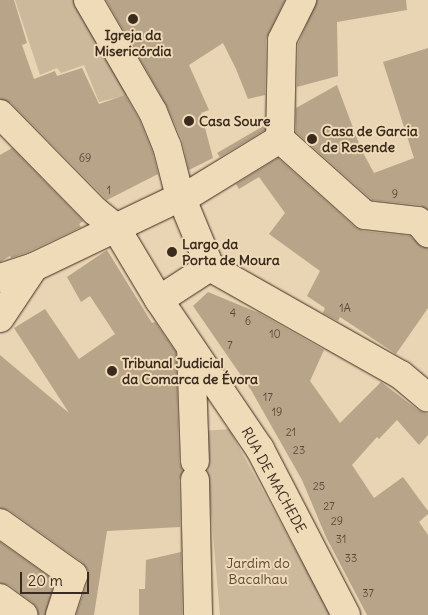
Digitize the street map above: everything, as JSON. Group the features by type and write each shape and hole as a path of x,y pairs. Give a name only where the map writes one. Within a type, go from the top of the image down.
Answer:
{"street":[{"path":"88,0 153,112 167,146 181,198 210,267 401,375 428,398"},
{"path":"302,0 282,40 280,138 365,215 425,224"},
{"path":"0,114 95,211 116,228 159,300 210,267"},
{"path":"0,278 34,267 181,198 280,138"},
{"path":"0,318 34,267"},
{"name":"RUA DE MACHEDE","path":"159,300 260,449 346,615"},
{"path":"191,348 198,615"},
{"path":"0,523 73,575 60,615"},
{"path":"0,598 23,615"}],"green space":[{"path":"15,0 75,0 131,94 99,102 84,65 61,73 57,68 40,75"},
{"name":"Jardim do Bacalhau","path":"229,429 331,615 220,615 204,431"}],"building":[{"path":"0,0 14,0 27,43 22,45 34,79 55,71 57,76 82,68 99,104 125,95 139,119 152,151 158,174 107,200 11,103 0,99"},
{"path":"106,0 285,0 266,39 265,95 248,99 223,43 189,65 209,110 201,113 213,158 189,170 182,140 167,106"},
{"path":"317,0 406,0 407,10 337,22 338,76 297,87 298,44"},
{"path":"428,48 428,210 420,205 372,200 296,132 296,108 337,85 361,149 374,173 414,158 383,62"},
{"path":"265,125 265,130 220,157 217,153"},
{"path":"12,148 83,221 79,224 81,227 28,252 11,258 10,256 0,262 0,155"},
{"path":"278,158 355,227 363,231 410,236 422,247 428,248 428,308 396,354 340,317 338,321 323,313 325,308 307,296 320,271 269,234 285,213 259,177 239,189 236,184"},
{"path":"107,250 152,323 155,322 176,352 179,462 183,471 179,480 180,527 107,531 94,615 76,615 88,580 88,570 82,562 9,510 0,508 0,355 69,413 14,328 45,309 79,359 115,334 90,296 81,302 67,277"},
{"path":"208,292 259,313 324,350 310,381 340,423 381,382 418,410 428,414 428,435 419,445 397,420 379,439 377,437 352,465 374,498 403,477 428,511 428,514 419,522 428,535 428,615 367,615 326,537 302,480 251,390 193,306"},
{"path":"0,542 55,581 45,615 38,615 37,608 32,602 9,585 0,583"},
{"path":"181,552 182,615 139,615 139,589 145,589 146,560"}],"place":[{"name":"Igreja da Misericórdia","path":"133,19"},
{"name":"Casa Soure","path":"189,121"},
{"name":"Casa de Garcia de Resende","path":"312,139"},
{"name":"Largo da Porta de Moura","path":"172,252"},
{"name":"Tribunal Judicial da Comarca de Évora","path":"112,371"}]}
